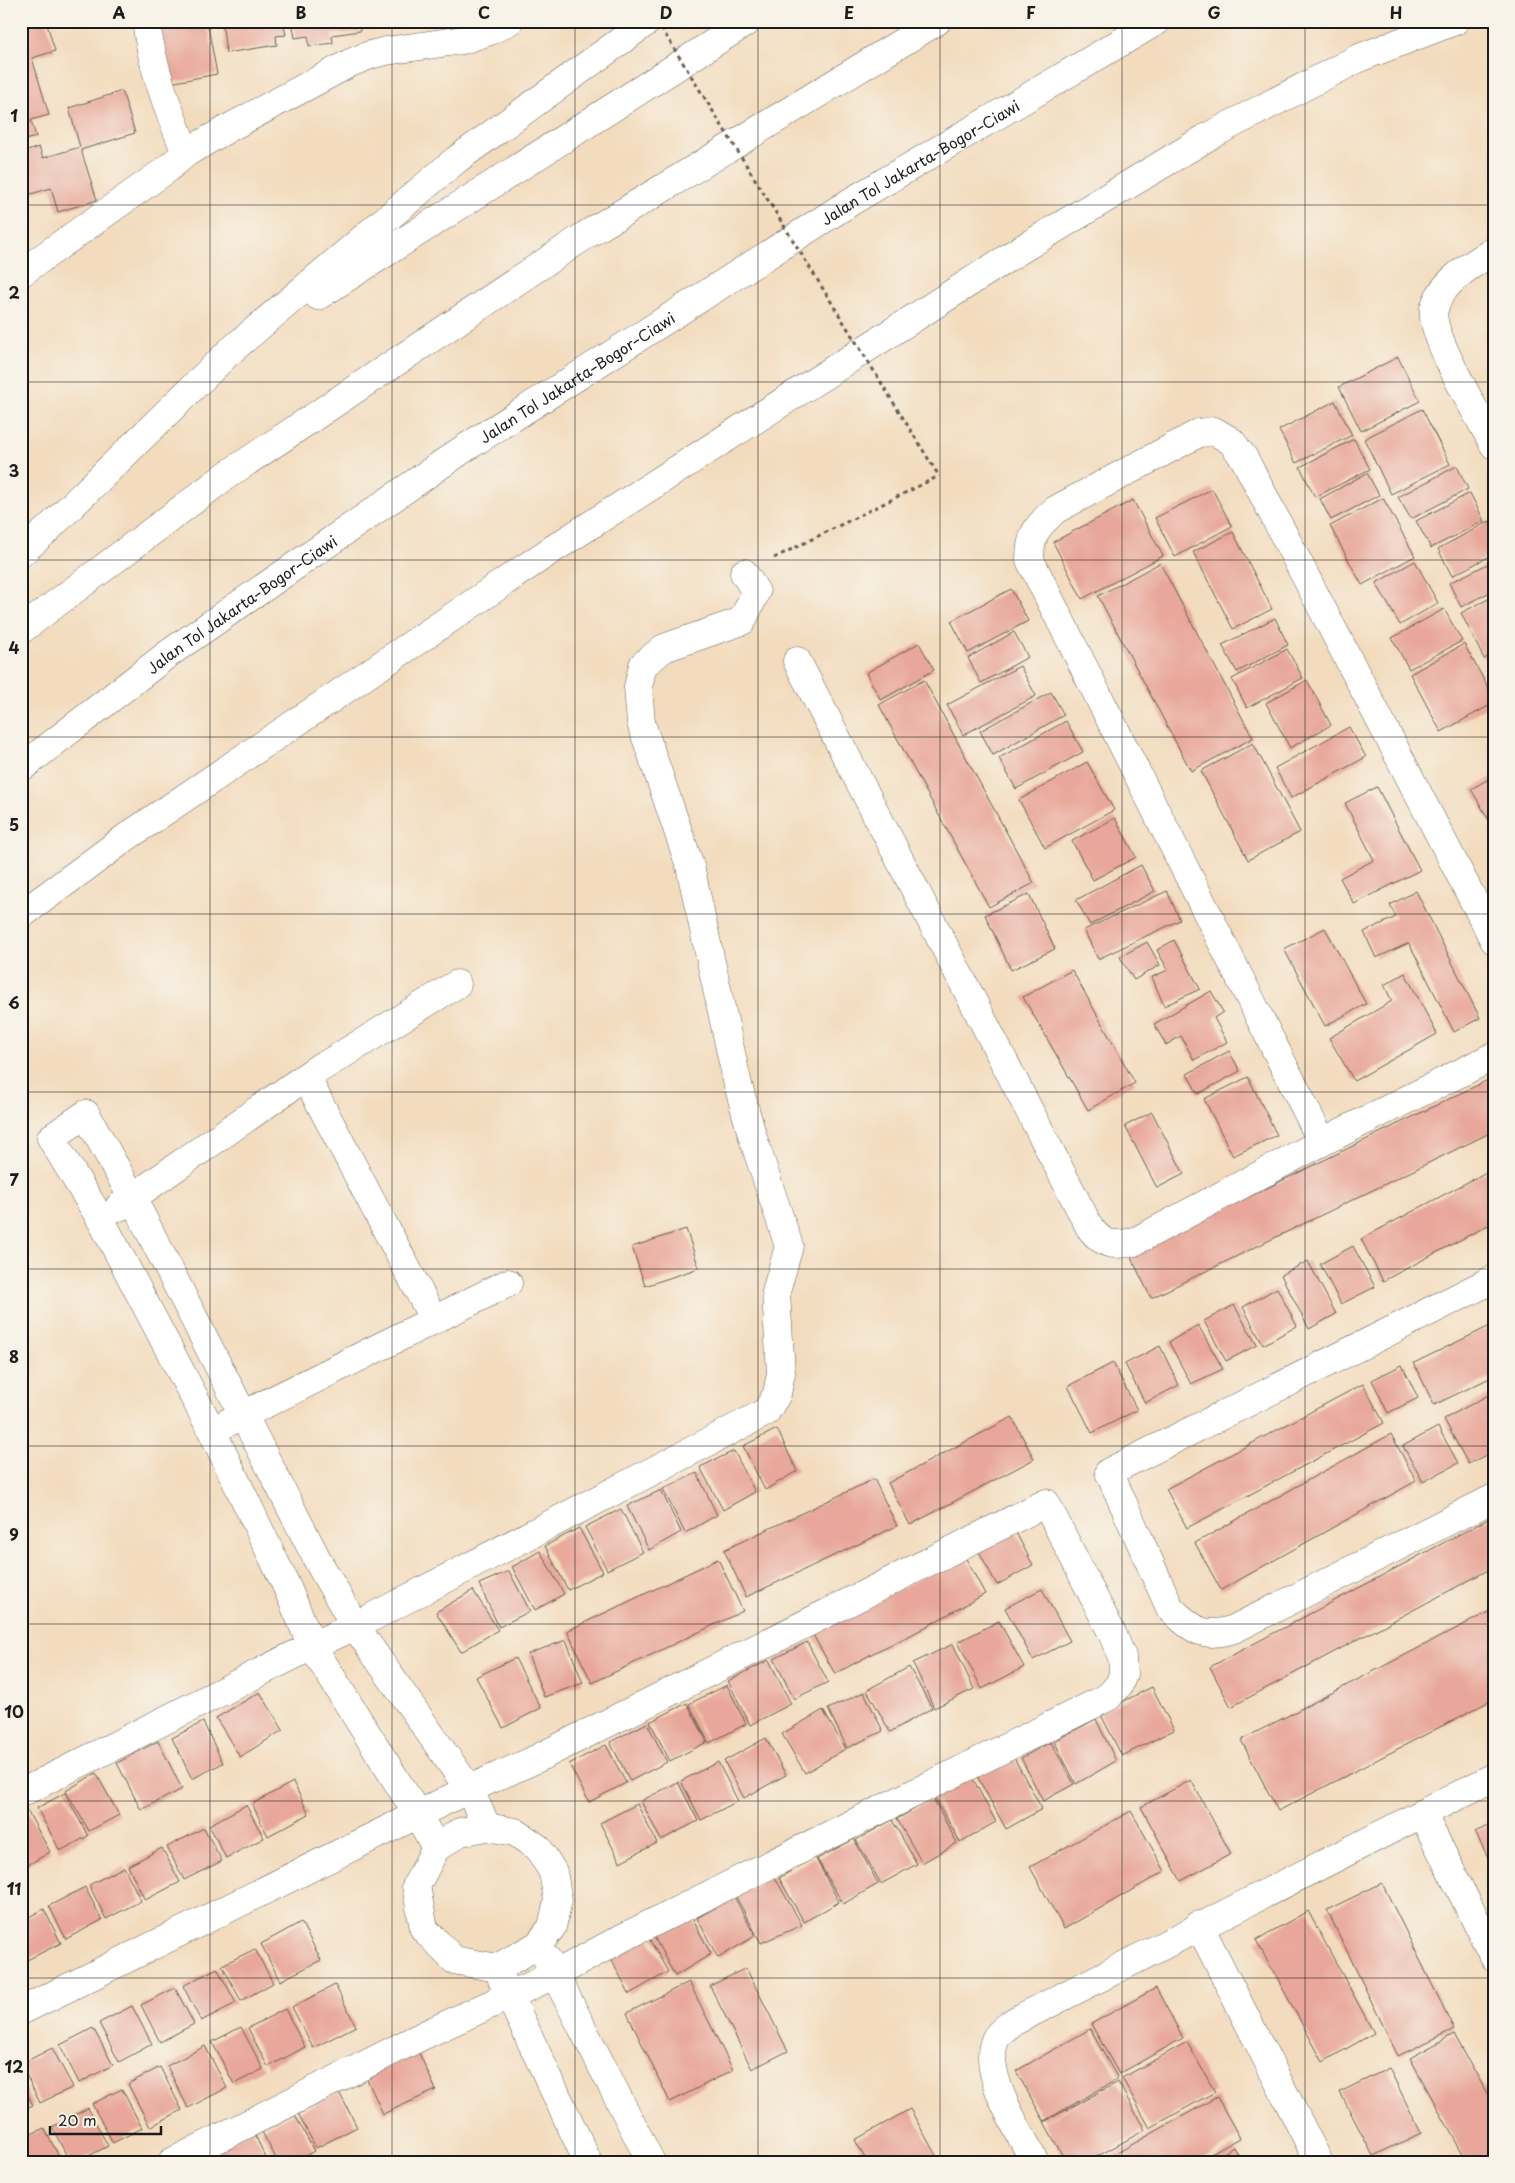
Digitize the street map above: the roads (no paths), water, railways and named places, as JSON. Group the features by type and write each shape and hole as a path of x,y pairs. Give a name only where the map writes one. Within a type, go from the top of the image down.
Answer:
{"main road":[{"path":"146,21 159,86 186,153"},
{"path":"21,273 166,170 186,153 271,104 370,55 463,40 490,31 509,21"},
{"path":"21,553 48,529 228,353 456,160 648,21"},
{"path":"228,353 748,21"},
{"path":"21,630 227,475 570,246 937,21"},
{"name":"Jalan Tol Jakarta–Bogor–Ciawi","path":"21,768 168,654 462,450 852,200 1157,21"},
{"path":"21,915 128,836 553,548 1020,250 1211,135 1359,58 1455,21"},
{"path":"1494,251 1456,279 1440,294 1434,310 1438,332 1448,359 1494,444"},
{"path":"1322,1142 1030,560 1030,541 1040,524 1055,510 1199,433 1214,431 1230,441 1244,458 1494,940"},
{"path":"21,1793 355,1626 766,1412 777,1394 781,1373 776,1292 788,1246 743,1102 690,866 641,723 638,687 643,665 664,648 742,621 756,592 744,573"},
{"path":"797,661 1090,1228 1100,1240 1117,1245 1134,1242 1322,1142 1494,1056"},
{"path":"101,1220 306,1077 454,977"},
{"path":"306,1077 434,1320"},
{"path":"436,1848 418,1814 312,1646 285,1583 212,1431 101,1220 51,1138 86,1114 132,1197 320,1565 355,1626 469,1789 487,1826"},
{"path":"1494,1279 1109,1472 1170,1608 1185,1622 1201,1632 1217,1635 1242,1625 1494,1498"},
{"path":"212,1431 508,1283"},
{"path":"21,2011 418,1814 541,1756 1046,1503 1112,1633 1122,1657 1123,1674 1119,1685 1108,1697 622,1938 556,1974 422,2036 172,2162"},
{"path":"1035,2162 996,2085 992,2055 996,2038 1013,2022 1199,1925 1494,1777"},
{"path":"1422,1813 1494,1958"},
{"path":"487,1826 515,1832 538,1848 553,1872 558,1900 552,1927 538,1945 497,1968 454,1960 424,1929 416,1886 436,1848 460,1832 487,1826"},
{"path":"1199,1925 1319,2162"},
{"path":"538,1945 556,1974 651,2162"},
{"path":"497,1968 588,2162"}]}
